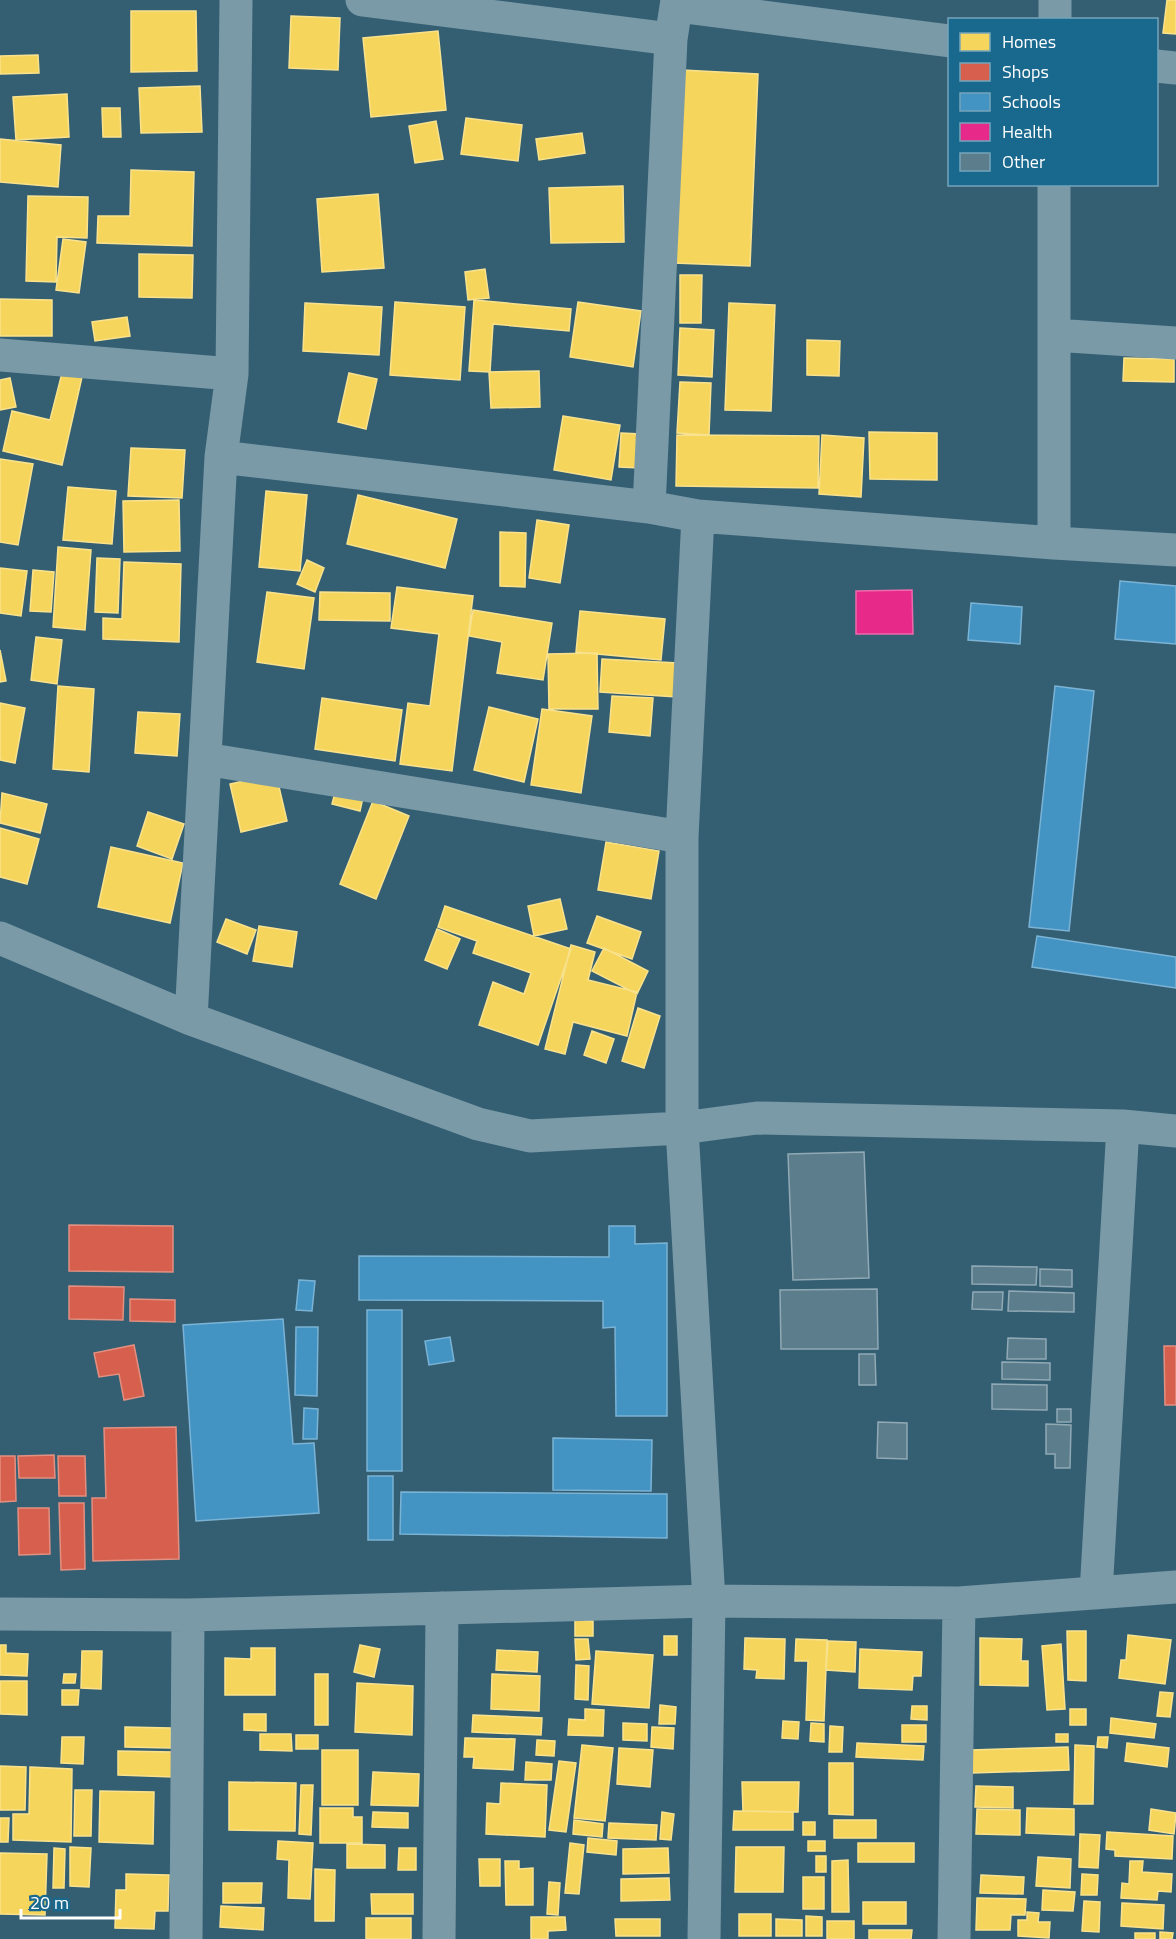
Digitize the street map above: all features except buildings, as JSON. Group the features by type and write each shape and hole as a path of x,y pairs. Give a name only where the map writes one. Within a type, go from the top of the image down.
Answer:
{"street":[{"path":"191,1018 221,457 232,374 236,0"},
{"path":"363,0 671,39"},
{"path":"1055,0 1055,18"},
{"path":"649,507 671,39 677,3 948,41"},
{"path":"1158,66 1176,68"},
{"path":"1054,186 1054,543"},
{"path":"1054,335 1176,343"},
{"path":"0,355 232,374"},
{"path":"221,457 649,507 698,516 1176,550"},
{"path":"698,516 682,837 682,1128 709,1601 704,1939"},
{"path":"205,759 682,837"},
{"path":"0,938 191,1018 488,1127 530,1136 682,1128 757,1118 1122,1126 1176,1131"},
{"path":"1096,1593 1122,1126"},
{"path":"0,1614 188,1615 709,1601 959,1603 1176,1587"},
{"path":"954,1939 959,1603"},
{"path":"439,1939 442,1608"},
{"path":"186,1939 188,1615"}]}
